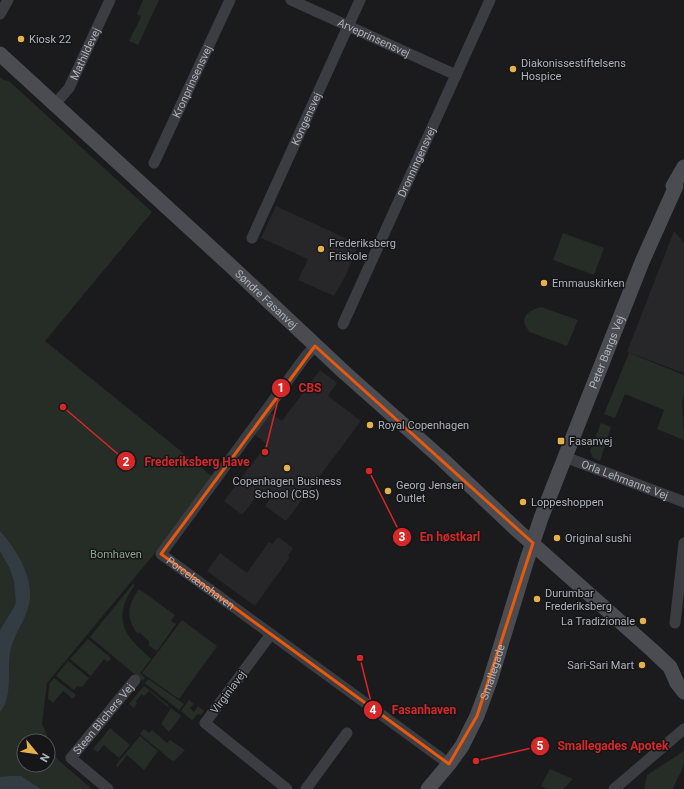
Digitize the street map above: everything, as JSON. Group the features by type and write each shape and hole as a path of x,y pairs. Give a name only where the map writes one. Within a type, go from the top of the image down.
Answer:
{"street":[{"path":"0,14 8,0"},
{"name":"Mathildevej","path":"55,104 69,88 110,0"},
{"name":"Kronprinsensvej","path":"154,163 230,0"},
{"name":"Arveprinsensvej","path":"291,0 456,75"},
{"name":"Kongensvej","path":"252,238 360,0"},
{"name":"Dronningensvej","path":"343,324 490,0"},
{"name":"Søndre Fasanvej","path":"0,54 251,285 315,346 443,460 517,530 670,667"},
{"name":"Peter Bangs Vej","path":"533,543 541,518 642,262 676,186 673,186 683,170"},
{"name":"Porcelænshaven","path":"315,346 161,554 449,764"},
{"name":"Orla Lehmanns Vej","path":"565,457 684,502"},
{"name":"Smallegade","path":"428,789 465,742 477,716 490,681 533,543"},
{"path":"675,623 684,543"},
{"name":"Virginiavej","path":"272,634 205,723 287,789"},
{"path":"684,674 676,667 670,667 677,683 684,692"},
{"name":"Steen Blichers Vej","path":"108,789 71,758 135,680"},
{"path":"614,789 684,729"},
{"path":"306,789 347,733"}],"highlighted area":[{"path":"315,346 533,543 477,716 449,764 161,554"}],"shaded area":[{"name":"Frederiksberg Friskole","path":"276,206 358,244 347,273 334,296 298,280 308,259 261,238"},
{"path":"674,231 684,243 684,373 627,352"},
{"name":"Copenhagen Business School (CBS)","path":"320,370 337,383 328,396 361,421 286,521 265,506 269,500 260,492 242,515 224,501 267,444 254,434 269,412 282,421"},
{"path":"0,531 13,548 24,568 30,590 30,601 23,622 11,648 7,699 0,712 0,630 16,602 14,581 10,569 0,551"},
{"path":"278,537 293,548 288,556 290,557 255,606 207,571 220,553 247,573 269,542 272,544"},
{"path":"21,776 41,789 0,789 0,777"}],"green space":[{"path":"143,0 159,0 138,45 129,41 141,17 137,14"},
{"name":"Bomhaven","path":"0,77 9,81 152,212 45,341 214,478 159,548 47,683 42,724 46,733 16,733 16,773 56,773 56,757 92,789 0,789"},
{"path":"563,233 604,248 594,275 553,260"},
{"path":"541,307 578,320 567,346 530,332 526,327 524,319 525,316 531,311"},
{"path":"629,353 684,375 684,394 682,403 684,440 657,429 664,410 625,394 615,418 604,414"},
{"path":"601,423 611,427 600,461 593,458 590,451"},
{"path":"133,584 135,585 128,595 124,607 123,619 130,638 151,659 140,673 145,678 143,681 90,637"},
{"path":"139,589 175,615 171,621 176,624 157,651 149,646 149,641 139,632 138,634 131,622 130,606"},
{"path":"182,620 217,646 179,699 142,673"},
{"path":"88,639 111,658 108,662 104,659 91,676 70,659"},
{"path":"68,661 89,678 82,687 77,686 74,690 56,676"},
{"path":"54,678 76,695 73,699 63,691 53,703 48,699 49,684"},
{"path":"148,679 184,704 179,710 145,683"},
{"path":"144,686 169,706 168,707 149,691 144,696 142,694 136,701 137,703 134,708 129,704"},
{"path":"189,700 194,704 190,708 194,712 198,706 204,711 201,715 198,714 192,720 181,711"},
{"path":"171,708 181,716 169,732 161,724"},
{"path":"110,728 130,745 119,758 104,745 98,752 93,749"},
{"path":"144,729 149,733 152,730 167,743 170,740 185,750 174,761 171,760 140,734"},
{"path":"140,736 158,751 144,770 127,755 118,767 116,765"},
{"path":"684,751 684,762 673,789 644,789 647,775"},
{"path":"550,769 573,779 563,789 547,789 541,786"}],"place":[{"name":"Kiosk 22","path":"21,39"},
{"name":"Diakonissestiftelsens Hospice","path":"513,69"},
{"name":"Frederiksberg Friskole","path":"321,249"},
{"name":"Emmauskirken","path":"544,283"},
{"name":"Frederiksberg Have","path":"63,407"},
{"name":"Royal Copenhagen","path":"370,425"},
{"name":"Fasanvej","path":"561,441"},
{"name":"CBS","path":"265,452"},
{"name":"Copenhagen Business School (CBS)","path":"287,468"},
{"name":"En høstkarl","path":"369,471"},
{"name":"Georg Jensen Outlet","path":"388,491"},
{"name":"Loppeshoppen","path":"523,502"},
{"name":"Original sushi","path":"557,538"},
{"name":"Durumbar Frederiksberg","path":"537,599"},
{"name":"La Tradizionale","path":"643,621"},
{"name":"Fasanhaven","path":"360,658"},
{"name":"Sari-Sari Mart","path":"642,665"},
{"name":"Smallegades Apotek","path":"476,761"}]}
